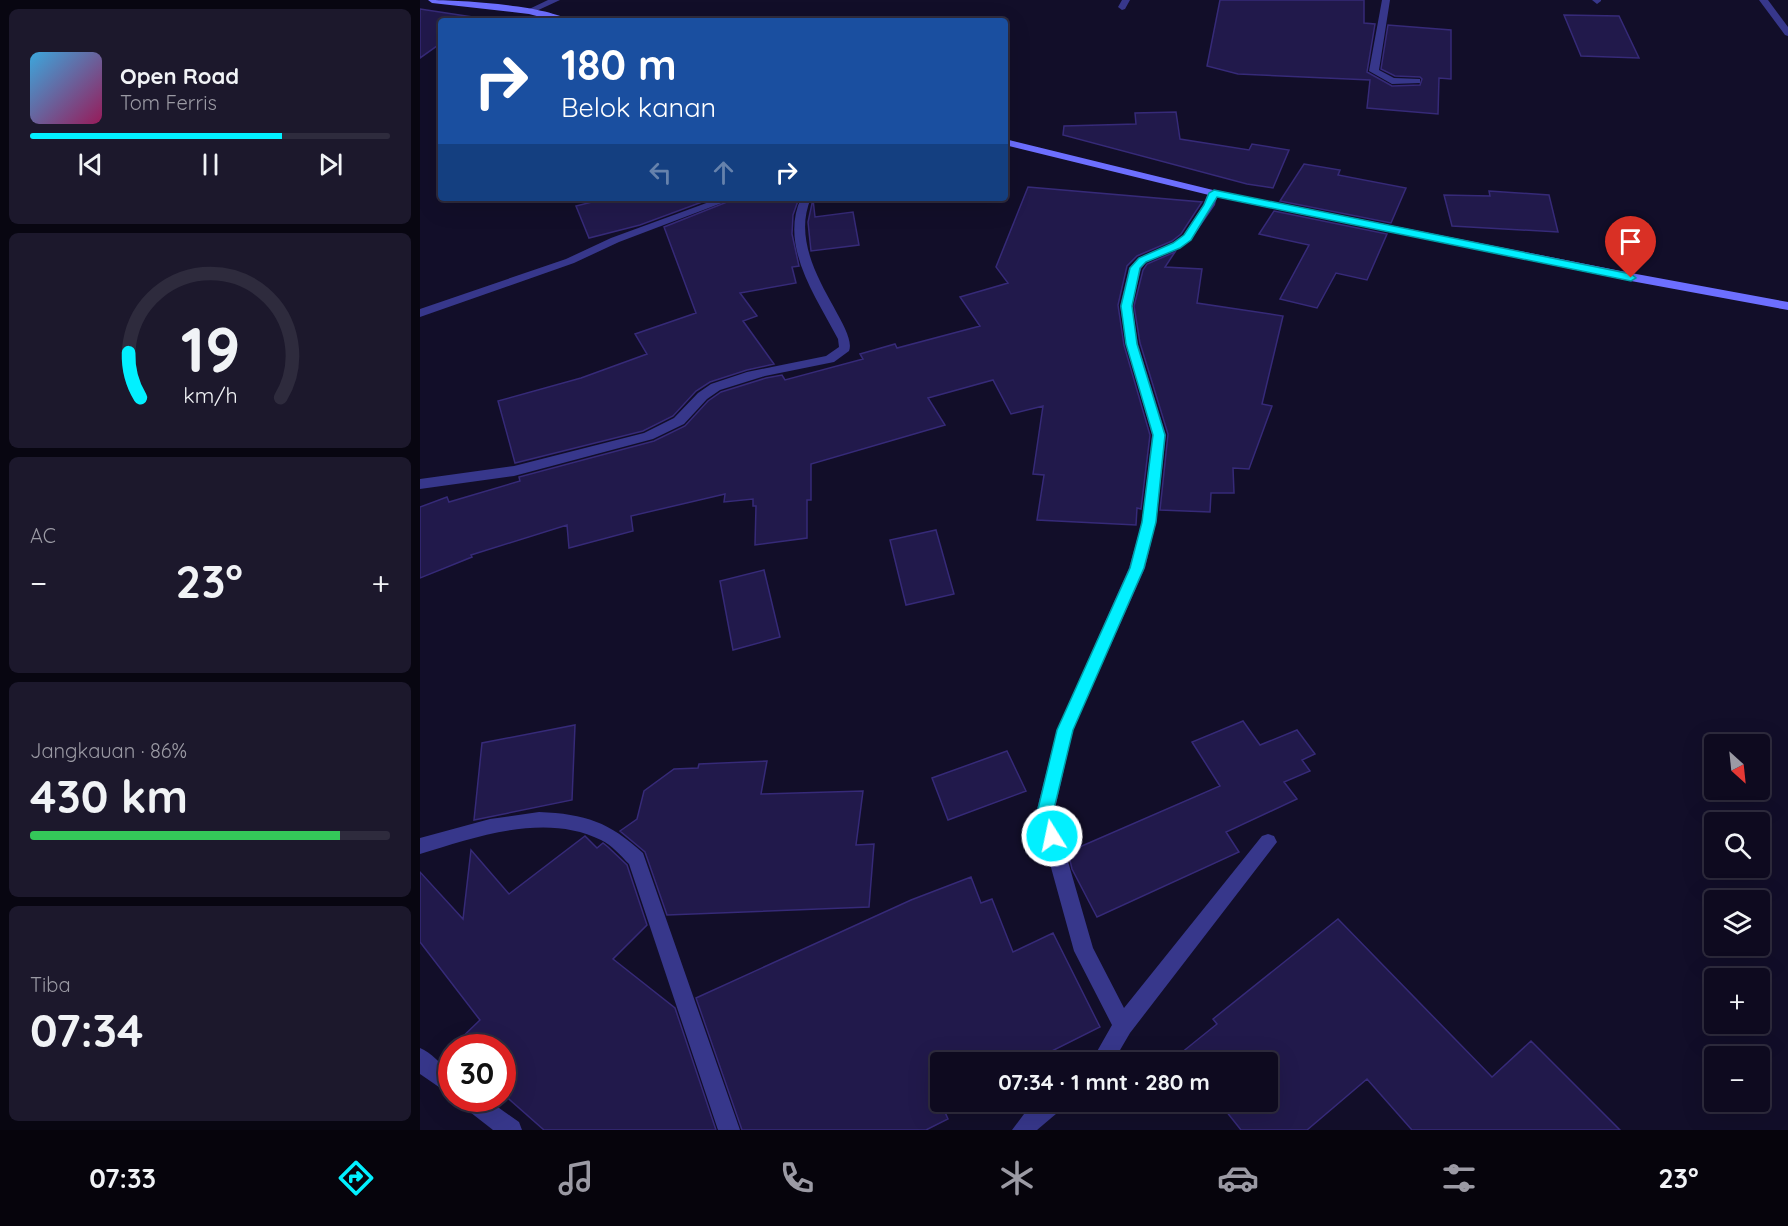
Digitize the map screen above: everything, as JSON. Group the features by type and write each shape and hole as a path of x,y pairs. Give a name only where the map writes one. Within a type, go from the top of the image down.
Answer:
{"street":[{"path":"432,0 529,11 555,18"},
{"path":"529,11 556,0"},
{"path":"1386,0 1374,72 1392,81 1417,81"},
{"path":"1763,0 1788,33"},
{"path":"1008,143 1214,193 1631,278 1788,306"},
{"path":"1123,1026 1084,951 1045,813 1065,730 1137,568 1149,522 1159,435 1132,344 1126,306 1135,268 1142,260 1177,246 1187,238 1209,205 1214,193"},
{"path":"420,313 570,261 615,240 722,201"},
{"path":"420,484 514,471 642,438 661,432 680,421 705,394 715,388 747,376 830,359 840,354 845,348 844,339 810,271 801,244 799,214 805,201"},
{"path":"420,846 480,828 534,821 577,822 610,835 637,859 729,1130"},
{"path":"1107,1052 1123,1026 1268,842"},
{"path":"420,1058 438,1075"},
{"path":"487,1112 511,1130"},
{"path":"1023,1130 1041,1112"}],"building":[{"path":"1220,0 1364,0 1364,23 1375,24 1367,72 1392,86 1420,85 1422,79 1395,76 1381,69 1388,25 1451,30 1451,79 1439,78 1438,114 1367,108 1370,80 1238,74 1207,66"},
{"path":"420,9 479,18 438,18 438,45 420,58"},
{"path":"1564,15 1619,16 1639,58 1581,56"},
{"path":"1176,112 1180,139 1249,150 1252,144 1289,150 1273,188 1247,184 1063,135 1064,126 1136,124 1135,113"},
{"path":"1304,164 1340,170 1338,175 1406,188 1391,223 1280,201"},
{"path":"1028,187 1202,202 1181,234 1172,241 1137,256 1127,266 1118,305 1124,345 1150,435 1141,509 1137,508 1136,525 1037,520 1044,475 1033,474 1043,406 1011,414 993,380 928,398 945,425 811,464 811,500 807,500 807,538 755,545 756,506 753,506 753,499 724,502 725,494 631,516 633,531 569,548 567,525 471,555 472,557 420,578 420,507 447,497 449,502 520,481 519,477 654,441 685,426 708,401 721,392 782,375 785,380 863,359 860,354 895,344 897,348 980,326 960,297 1008,283 996,267"},
{"path":"1489,191 1549,195 1558,232 1452,226 1444,195 1490,196"},
{"path":"596,201 705,201 640,225 589,238 576,206"},
{"path":"729,201 798,201 793,215 792,234 799,266 792,267 796,283 740,293 757,316 743,321 774,364 710,382 696,391 673,416 643,431 515,463 498,401 581,378 647,354 635,334 696,313 664,227"},
{"path":"813,201 815,217 853,212 859,245 811,251 808,222"},
{"path":"1274,211 1387,234 1367,280 1336,273 1317,308 1280,299 1309,245 1259,234"},
{"path":"1175,252 1165,267 1202,269 1197,303 1283,316 1262,404 1272,406 1249,469 1233,468 1234,493 1211,493 1210,512 1160,510 1168,434 1140,343 1134,306 1143,270 1147,264"},
{"path":"936,530 954,594 906,605 890,540"},
{"path":"764,570 780,637 733,650 720,581"},
{"path":"1243,721 1260,745 1297,730 1315,754 1302,760 1310,771 1284,782 1297,799 1226,832 1239,852 1097,917 1072,869 1068,852 1220,786 1192,742"},
{"path":"575,725 572,800 474,820 482,743"},
{"path":"1007,751 1026,791 948,820 932,778"},
{"path":"767,761 761,794 863,791 856,845 874,844 869,907 667,915 645,852 620,831 637,819 644,791 674,769 698,768 699,764"},
{"path":"585,836 597,848 603,843 627,865 647,925 613,959 675,1008 716,1130 544,1130 516,1105 516,1034 465,1034 480,1020 420,942 420,872 463,919 471,850 509,894"},
{"path":"971,877 981,903 992,899 1013,952 1053,933 1100,1027 1050,1052 930,1052 930,1112 945,1112 948,1119 926,1130 742,1130 696,998 911,900"},
{"path":"1338,919 1492,1077 1531,1041 1620,1130 1412,1130 1367,1079 1307,1130 1241,1130 1227,1112 1278,1112 1278,1052 1182,1052 1217,1024 1213,1019"}],"route":[{"path":"1052,836 1045,813 1065,730 1137,568 1149,522 1159,435 1132,344 1126,306 1135,268 1142,260 1177,246 1187,238 1209,205 1214,193 1631,278"}]}
